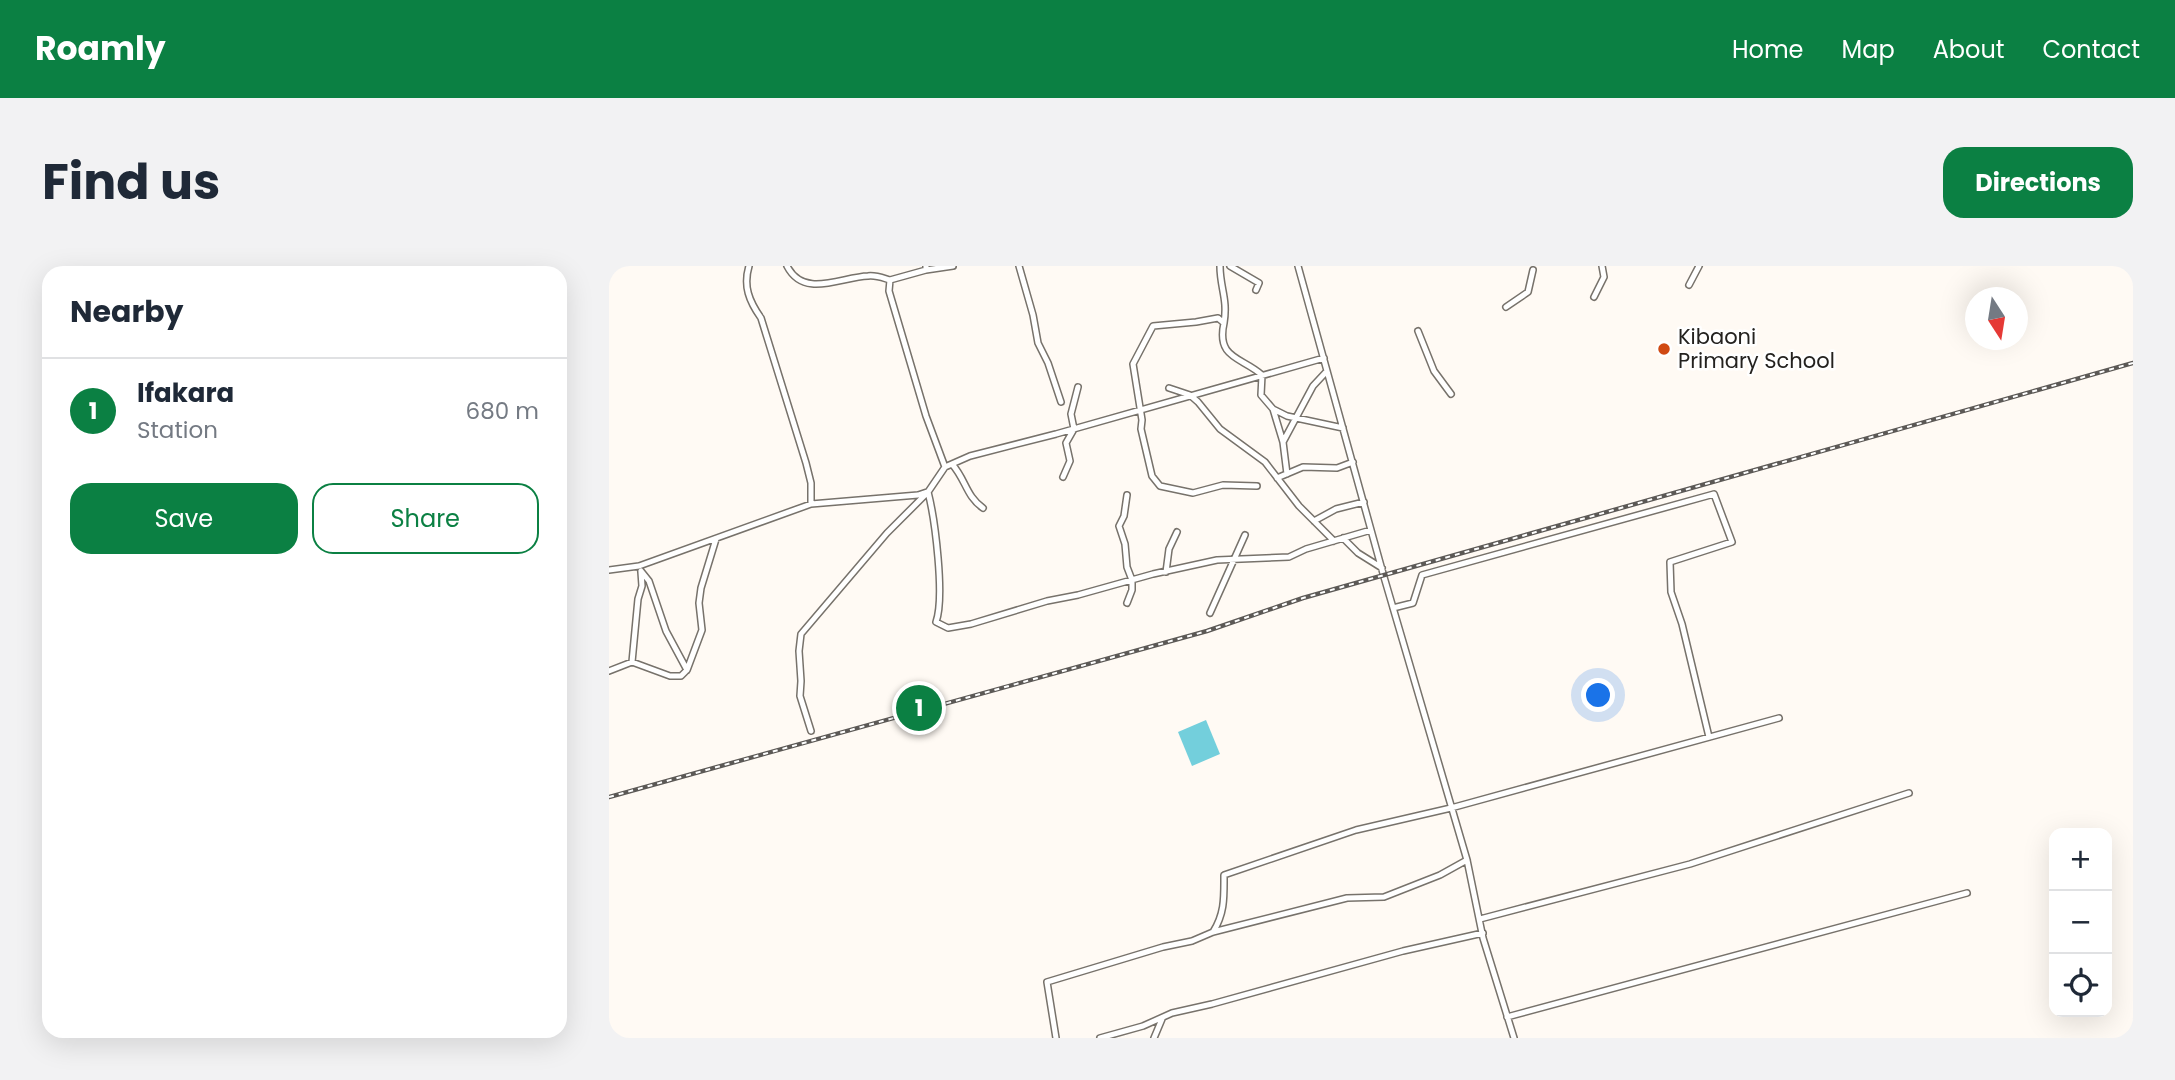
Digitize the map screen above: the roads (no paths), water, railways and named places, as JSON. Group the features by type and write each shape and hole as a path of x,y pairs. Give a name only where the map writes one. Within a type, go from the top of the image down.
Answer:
{"street":[{"path":"749,266 746,284 748,297 761,318 806,463 811,483 811,505"},
{"path":"787,266 798,280 809,284 870,275 890,280 926,268 953,266"},
{"path":"1019,266 1038,344 1048,363 1061,402"},
{"path":"1220,266 1227,304 1223,338 1226,350 1236,360 1262,375"},
{"path":"1230,266 1259,283 1256,290"},
{"path":"1298,266 1467,860 1483,933 1514,1038"},
{"path":"1594,297 1604,277 1602,266"},
{"path":"1689,285 1699,266"},
{"path":"1506,307 1528,292 1533,270"},
{"path":"890,280 889,291 926,416 948,466 960,474 971,500 983,508"},
{"path":"1224,323 1218,318 1153,326 1133,364 1141,410 1141,429 1152,476 1160,486 1193,494 1223,485 1257,486"},
{"path":"1418,331 1434,371 1451,394"},
{"path":"811,731 800,696 801,634 948,466 970,456 1324,358"},
{"path":"1283,442 1313,386 1327,371"},
{"path":"1262,375 1261,395 1273,410 1283,442 1287,474"},
{"path":"1063,477 1069,461 1066,443 1074,429 1071,414 1078,387"},
{"path":"1169,388 1190,395 1220,429 1265,462 1334,541"},
{"path":"1273,410 1343,428"},
{"path":"1277,478 1303,467 1337,468 1353,462"},
{"path":"609,570 640,568 788,511 811,505 928,492"},
{"path":"928,492 933,512 941,604 936,622 948,628 971,625 1047,600 1079,595 1217,560 1289,557 1306,549 1371,530"},
{"path":"1394,608 1413,603 1422,575 1714,494 1732,542 1670,562 1671,592 1682,624 1709,737"},
{"path":"1126,603 1132,590 1132,580 1119,526 1124,516 1127,495"},
{"path":"1314,521 1336,509 1364,502"},
{"path":"1165,572 1169,549 1177,532"},
{"path":"1210,613 1245,535"},
{"path":"1343,538 1358,553 1382,568"},
{"path":"609,671 632,662 670,676 681,676 687,670 702,631 699,603 701,588 716,539"},
{"path":"632,662 638,599 642,586 640,568"},
{"path":"640,568 649,582 666,631 687,670"},
{"path":"1213,932 1221,920 1224,907 1224,875 1356,830 1451,808 1779,718"},
{"path":"1480,919 1690,864 1909,793"},
{"path":"1056,1038 1047,982 1163,947 1192,941 1213,932 1347,898 1384,897 1440,876 1467,860"},
{"path":"1507,1017 1967,893"},
{"path":"1100,1038 1143,1026 1172,1013 1403,951 1483,933"},
{"path":"1154,1038 1163,1017"}],"water":[{"path":"1206,720 1220,754 1192,766 1178,732"}],"railway":[{"path":"609,797 1207,631 1303,598 2133,363"}],"place":[{"name":"Kibaoni Primary School","path":"1664,349"},
{"name":"Ifakara","path":"919,708"}]}
